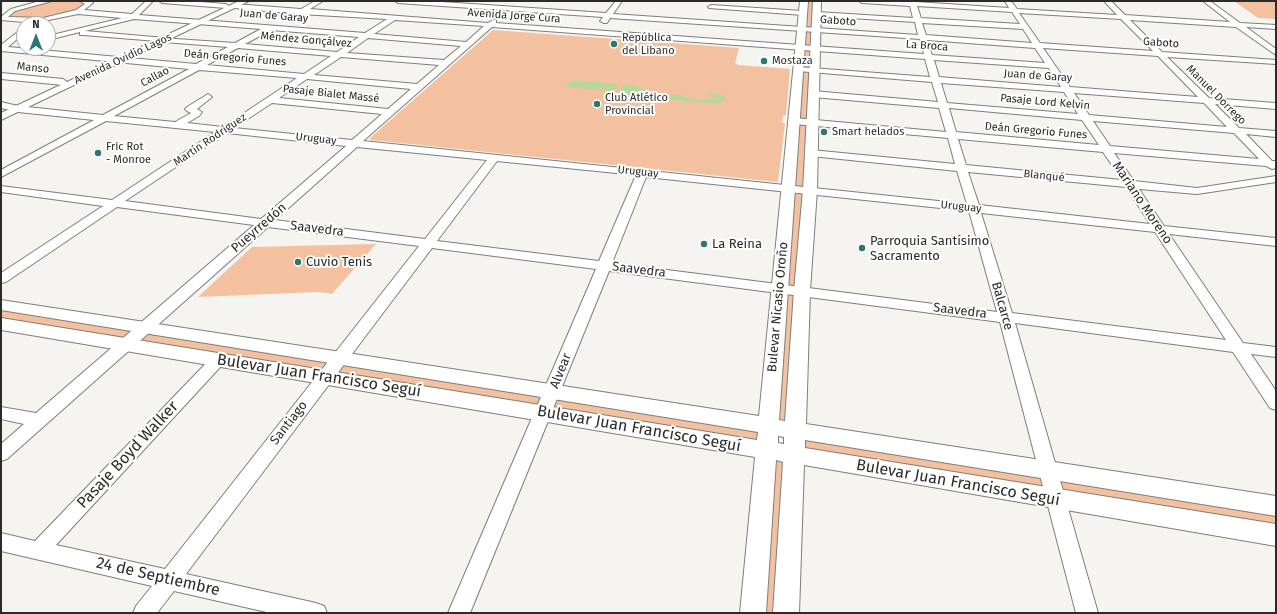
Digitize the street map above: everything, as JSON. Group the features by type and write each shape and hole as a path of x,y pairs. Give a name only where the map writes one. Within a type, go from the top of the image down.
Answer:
{"main road":[{"name":"Avenida Ovidio Lagos","path":"7,108 116,59 232,4 245,1"},
{"name":"Bulevar Nicasio Oroño","path":"752,613 804,1"},
{"name":"Bulevar Nicasio Oroño","path":"786,613 802,291 810,190 817,1"},
{"name":"Avenida Ovidio Lagos","path":"1,117 7,108 116,59"},
{"name":"Bulevar Juan Francisco Seguí","path":"1,305 1276,506"},
{"name":"Bulevar Juan Francisco Seguí","path":"1,324 1276,536"}],"street":[{"path":"3,19 13,10 49,1"},
{"path":"78,12 90,3 88,1 83,1"},
{"path":"56,36 133,17 150,1"},
{"path":"162,1 232,4"},
{"name":"Callao","path":"1,174 320,1"},
{"name":"Gaboto","path":"398,1 608,16 700,31 802,29 1276,62"},
{"name":"Pueyrredón","path":"1,454 517,1"},
{"path":"614,1 619,1"},
{"path":"595,33 619,1"},
{"path":"862,1 913,3 1015,11 1276,27"},
{"name":"Mariano Moreno","path":"1008,1 1276,404"},
{"name":"Manuel Dorrego","path":"1107,1 1274,166"},
{"path":"1206,1 1276,53"},
{"name":"Martín Rodríguez","path":"1,279 418,2"},
{"name":"Balcarce","path":"913,3 1006,317 1087,613"},
{"name":"Avenida Jorge Cura","path":"232,4 301,11 595,33 700,31 800,48"},
{"path":"700,31 712,4 803,13"},
{"path":"7,7 19,8"},
{"name":"Juan de Garay","path":"56,17 78,12 468,44"},
{"path":"817,14 1026,27"},
{"name":"Juan de Garay","path":"3,19 16,21"},
{"name":"Méndez Gonçálvez","path":"71,32 446,63"},
{"path":"1,49 16,36"},
{"path":"1,49 16,45"},
{"name":"La Broca","path":"800,48 1052,66"},
{"name":"Deán Gregorio Funes","path":"1,49 418,87"},
{"name":"Juan de Garay","path":"798,69 1276,106"},
{"name":"Manso","path":"1,76 63,82"},
{"name":"Pasaje Lord Kelvin","path":"813,94 1276,134"},
{"path":"177,125 196,114 197,112 190,109 208,97"},
{"name":"Pasaje Bialet Massé","path":"270,100 390,112"},
{"name":"Uruguay","path":"7,108 810,190 1276,242"},
{"name":"Deán Gregorio Funes","path":"794,121 1106,149 1274,166"},
{"name":"Blanqué","path":"811,153 1197,191 1276,179"},
{"name":"Santiago","path":"144,613 494,158"},
{"name":"Alvear","path":"459,613 552,393 642,173"},
{"name":"Saavedra","path":"1,189 1276,352"},
{"name":"Pasaje Boyd Walker","path":"38,551 218,360"},
{"path":"1,413 40,420"},
{"name":"24 de Septiembre","path":"1,542 316,613"}],"shaded area":[{"path":"49,1 87,1 82,10 56,17 16,16 16,19 4,19 13,10"},
{"path":"804,1 817,1 796,431 1276,506 1276,535 794,455 786,613 753,613 766,451 1,324 1,305 768,427","holes":["769,427 795,431 794,455 767,450"]},
{"path":"1234,1 1276,1 1276,19 1258,18"},
{"name":"Club Atlético Provincial","path":"493,30 739,48 735,63 738,65 790,69 786,115 783,116 782,122 785,124 778,182 371,140 370,138"},
{"path":"572,80 618,84 613,91 566,87"},
{"path":"624,84 636,86 663,96 680,95 686,98 718,100 719,98 712,97 707,94 716,94 725,96 726,100 716,104 650,98 620,92"},
{"name":"Cuvio Tenis","path":"376,244 332,294 318,292 198,297 252,247"}],"place":[{"name":"República del Libano","path":"614,44"},
{"name":"Mostaza","path":"764,61"},
{"name":"Club Atlético Provincial","path":"597,104"},
{"name":"Smart helados","path":"824,132"},
{"name":"Fric Rot - Monroe","path":"98,153"},
{"name":"La Reina","path":"704,244"},
{"name":"Parroquia Santísimo Sacramento","path":"862,248"},
{"name":"Cuvio Tenis","path":"298,262"}]}
